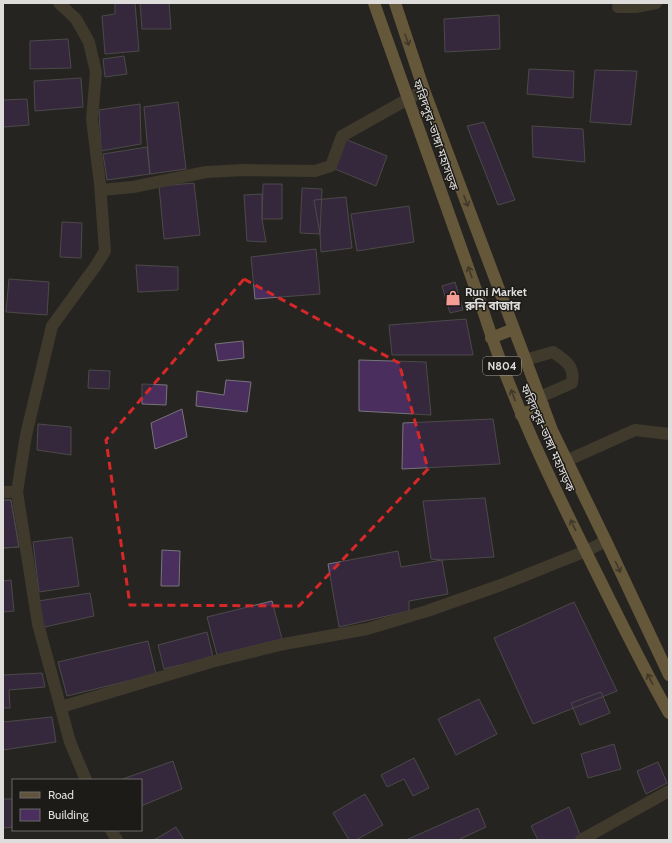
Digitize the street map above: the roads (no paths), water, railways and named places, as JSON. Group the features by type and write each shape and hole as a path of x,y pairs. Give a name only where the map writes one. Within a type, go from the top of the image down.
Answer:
{"highway":[{"name":"ফরিদপুর-ভাঙ্গা মহাসড়ক","path":"374,3 481,304 491,338 521,415 586,551 656,691 669,713"},
{"name":"ফরিদপুর-ভাঙ্গা মহাসড়ক","path":"395,3 424,90 552,430 669,675"},
{"path":"491,338 514,329"},
{"path":"521,415 542,401"}],"street":[{"path":"59,3 76,19 90,42 96,72 92,119 101,190 105,251 52,326 26,435 17,492 38,624 70,742 86,779"},
{"path":"618,7 636,7 656,3"},
{"path":"101,190 133,187 206,172 245,170 315,171 331,166 342,136 409,100 424,90"},
{"path":"525,360 553,352 565,360 574,374 572,383 542,401"},
{"path":"566,461 635,430 669,434"},
{"path":"3,492 17,492"},
{"path":"61,707 212,662 284,644 366,629 427,611 502,585 586,551 606,541"},
{"path":"581,840 669,791"},
{"path":"112,831 117,840"}],"place":[{"name":"Runi Market রুনি বাজার","path":"453,298"}]}
